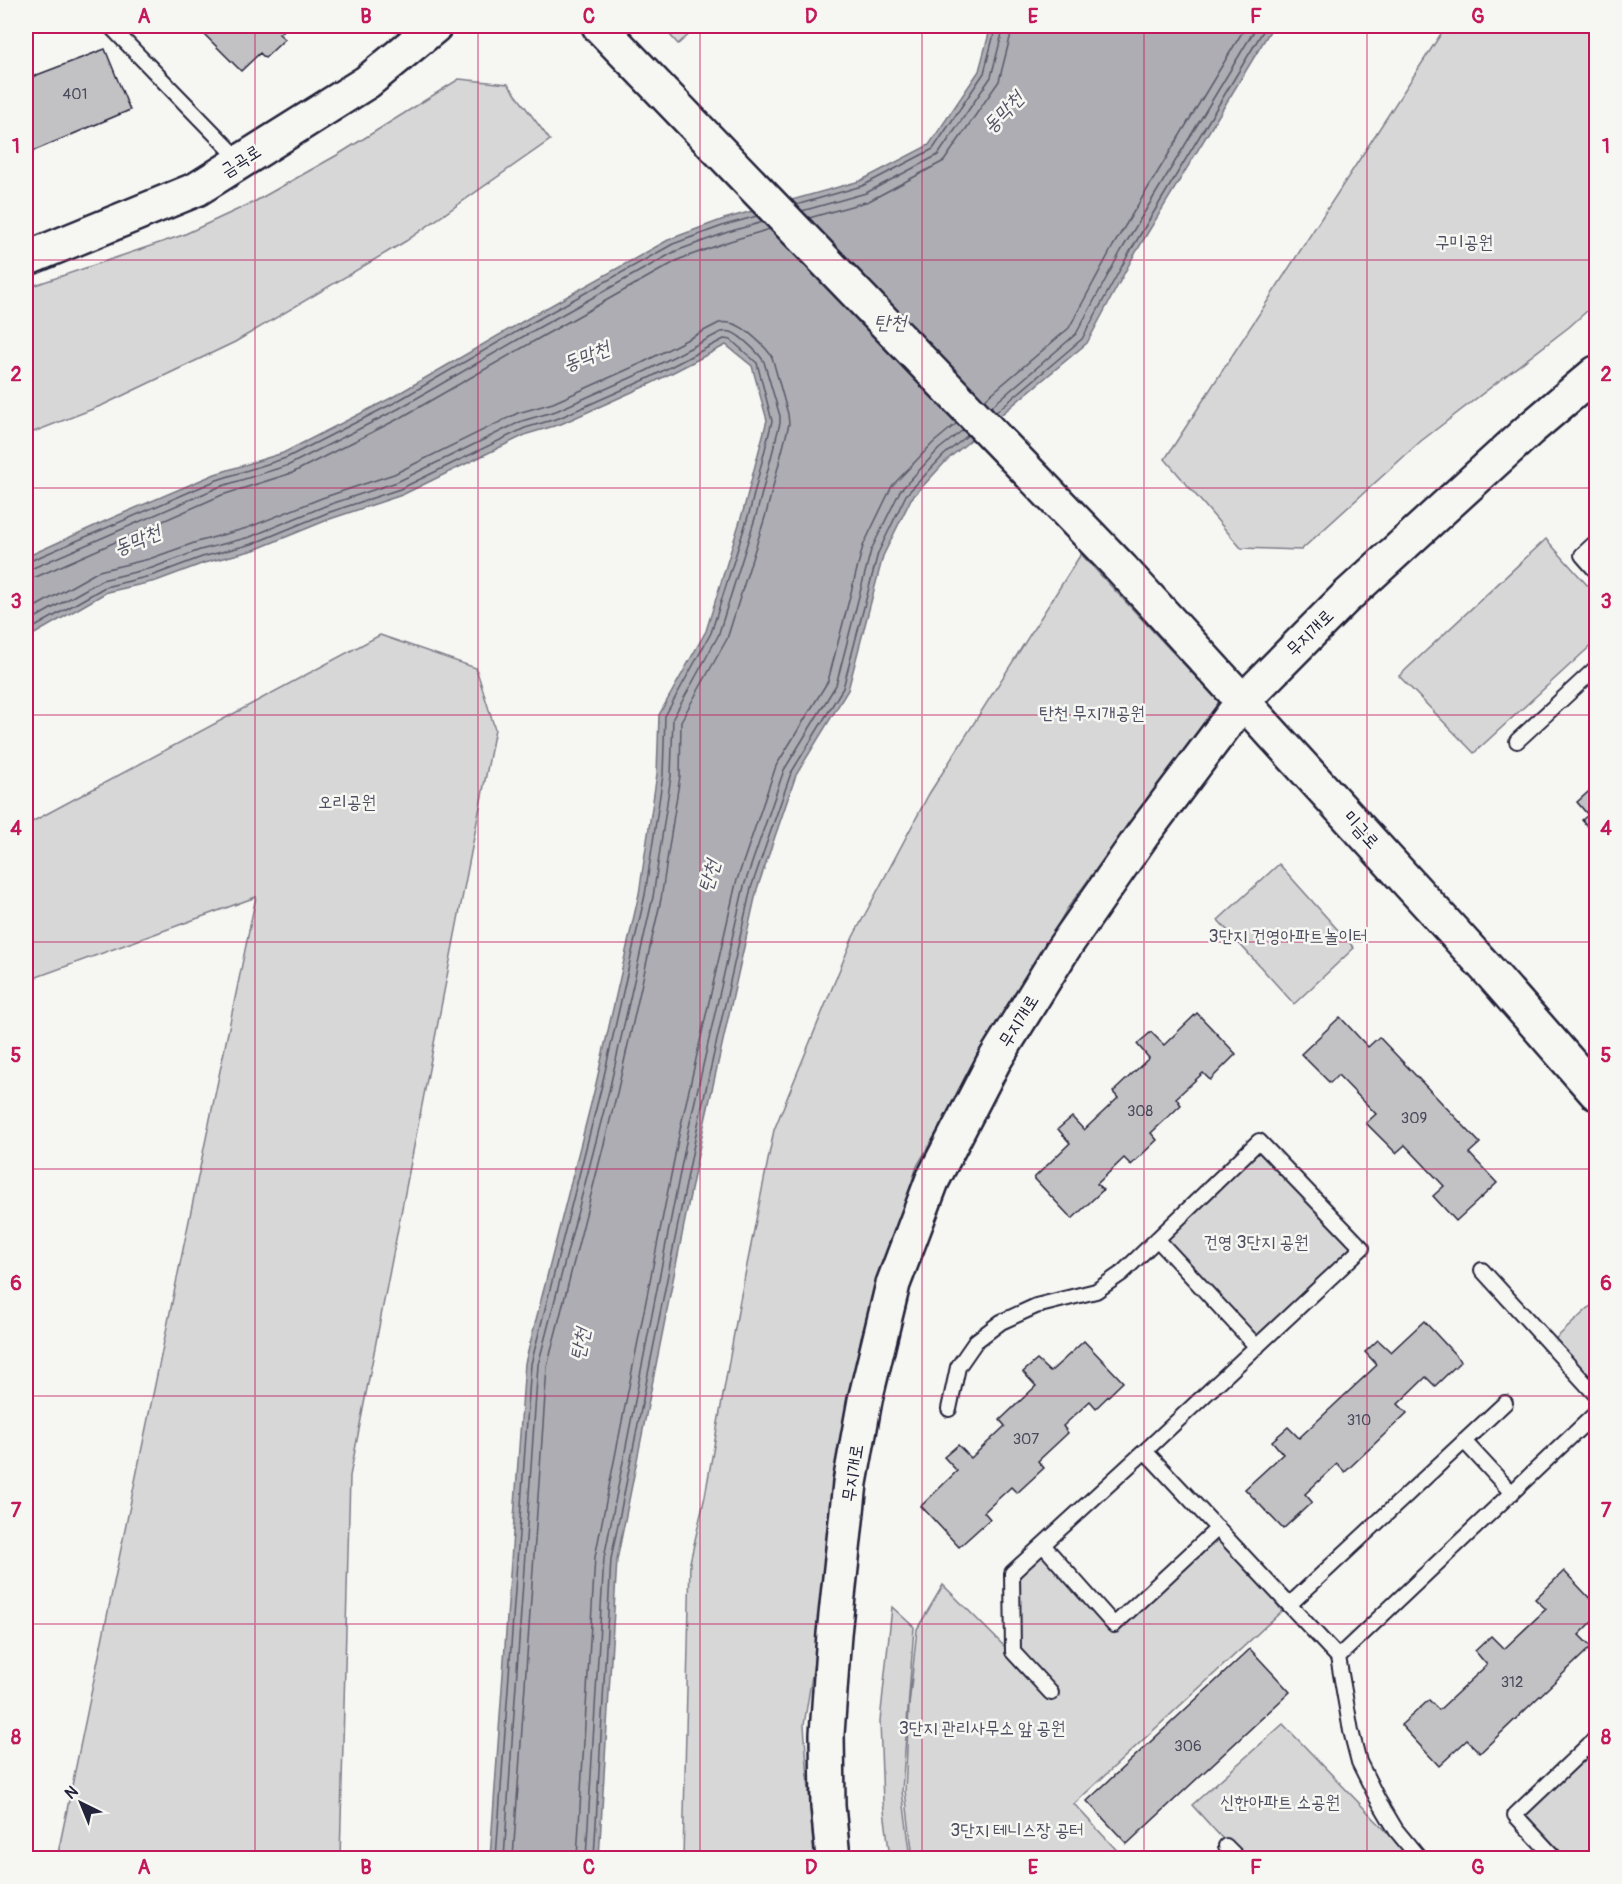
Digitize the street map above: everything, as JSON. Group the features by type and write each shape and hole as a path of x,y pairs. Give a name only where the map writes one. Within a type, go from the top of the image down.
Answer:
{"main road":[{"name":"금곡로","path":"26,259 196,189 367,82 435,26"},
{"name":"미금로","path":"599,26 1122,569 1491,973 1596,1093"},
{"name":"무지개로","path":"833,1858 828,1806 827,1734 834,1634 848,1506 865,1401 893,1284 932,1181 994,1061 1063,949 1143,834 1243,701 1354,590 1529,430 1596,373"}],"lane":[{"path":"110,26 241,161"},
{"path":"1596,542 1582,555 1596,571"},
{"path":"1517,741 1596,668"},
{"path":"949,1409 958,1367 976,1341 1001,1322 1036,1306 1096,1291 1122,1273 1259,1141 1362,1248 1012,1573 1013,1653 1051,1693"},
{"path":"1157,1239 1257,1347"},
{"path":"1482,1270 1596,1395"},
{"path":"1289,1605 1505,1403"},
{"path":"1338,1657 1596,1413"},
{"path":"1464,1441 1512,1493"},
{"path":"1145,1451 1338,1657 1359,1762 1396,1830 1419,1858"},
{"path":"1043,1545 1114,1625 1218,1528"},
{"path":"1548,1856 1515,1815 1596,1738"},
{"path":"1226,1846 1238,1858"}],"green space":[{"path":"662,26 699,26 678,44"},
{"name":"구미공원","path":"1446,26 1596,26 1596,303 1569,327 1421,441 1301,550 1241,548 1165,459"},
{"path":"459,79 508,84 550,140 406,241 235,342 103,405 26,435 26,288 183,235 254,202 339,154"},
{"path":"1546,539 1596,595 1596,641 1474,753 1399,676"},
{"name":"탄천 무지개공원","path":"1081,554 1219,702 1067,909 917,1166 861,1337 831,1500 818,1638 804,1725 814,1858 683,1858 690,1562 705,1496 740,1300 774,1130 853,937 929,794"},
{"name":"오리공원","path":"380,635 476,668 495,729 350,1476 340,1858 57,1858 256,897 26,981 26,825"},
{"name":"3단지 건영아파트놀이터","path":"1279,864 1354,948 1294,1004 1218,920"},
{"name":"건영 3단지 공원","path":"1258,1148 1356,1249 1257,1341 1163,1239"},
{"path":"1596,1301 1596,1388 1553,1341"},
{"name":"3단지 관리사무소 앞 공원","path":"1218,1528 1282,1611 1074,1804 1124,1858 913,1858 905,1791 909,1706 917,1629 943,1585 1032,1674 1013,1652 1012,1573 1043,1545 1114,1624"},
{"path":"892,1607 914,1627 902,1791 911,1858 890,1858 883,1802 880,1721"},
{"name":"신한아파트 소공원","path":"1283,1724 1412,1858 1240,1858 1192,1805"},
{"path":"1596,1738 1596,1856 1593,1858 1555,1858 1515,1815"}],"water":[{"name":"탄천","path":"991,26 1273,26 1133,257 1087,343 948,459 911,499 883,556 848,690 796,775 757,889 703,1130 617,1560 599,1858 490,1858 525,1363 595,1088 639,894 657,774 659,715 706,631 744,508 767,420 752,366 726,345 652,383 561,424 527,434 402,495 330,519 254,550 204,563 156,581 107,592 26,639 26,557 215,474 283,453 391,398 670,239 724,219 860,181 929,145 979,71"}],"building":[{"path":"196,26 288,26 279,34 285,39 265,58 260,53 241,71"},
{"path":"105,49 130,110 26,154 26,71 29,78"},
{"path":"1596,785 1596,836 1582,820 1588,815 1577,802"},
{"path":"1197,1013 1236,1054 1210,1080 1203,1073 1176,1098 1181,1105 1151,1133 1157,1140 1131,1165 1124,1158 1097,1184 1103,1190 1072,1219 1034,1178 1070,1143 1058,1129 1072,1117 1084,1130 1118,1098 1113,1092 1149,1058 1137,1044 1151,1032 1164,1045"},
{"path":"1340,1017 1368,1047 1379,1037 1480,1143 1469,1153 1497,1183 1456,1221 1433,1196 1444,1186 1405,1145 1396,1153 1366,1123 1376,1114 1338,1075 1330,1083 1301,1054"},
{"path":"1424,1321 1461,1361 1435,1386 1426,1377 1398,1404 1407,1413 1345,1472 1337,1464 1305,1494 1312,1502 1283,1529 1245,1489 1283,1454 1272,1441 1288,1427 1299,1438 1377,1365 1365,1352 1378,1340 1391,1352"},
{"path":"1084,1341 1123,1382 1096,1408 1090,1401 1063,1426 1068,1433 1038,1461 1044,1468 1017,1493 1011,1487 984,1512 990,1519 959,1547 921,1506 957,1471 944,1457 958,1445 971,1458 1005,1426 1000,1420 1036,1386 1023,1372 1037,1360 1050,1372"},
{"path":"1564,1571 1596,1605 1596,1618 1579,1635 1591,1647 1480,1753 1467,1740 1439,1766 1401,1725 1429,1700 1439,1710 1487,1665 1475,1651 1491,1636 1504,1649 1546,1609 1535,1599"},
{"path":"1250,1649 1290,1692 1127,1844 1087,1801"}],"water label":[{"name":"동막천","path":"1003,112"},
{"name":"동막천","path":"586,356"},
{"name":"동막천","path":"137,540"}],"park label":[{"name":"3단지 테니스장 공터","path":"1017,1830"}]}
